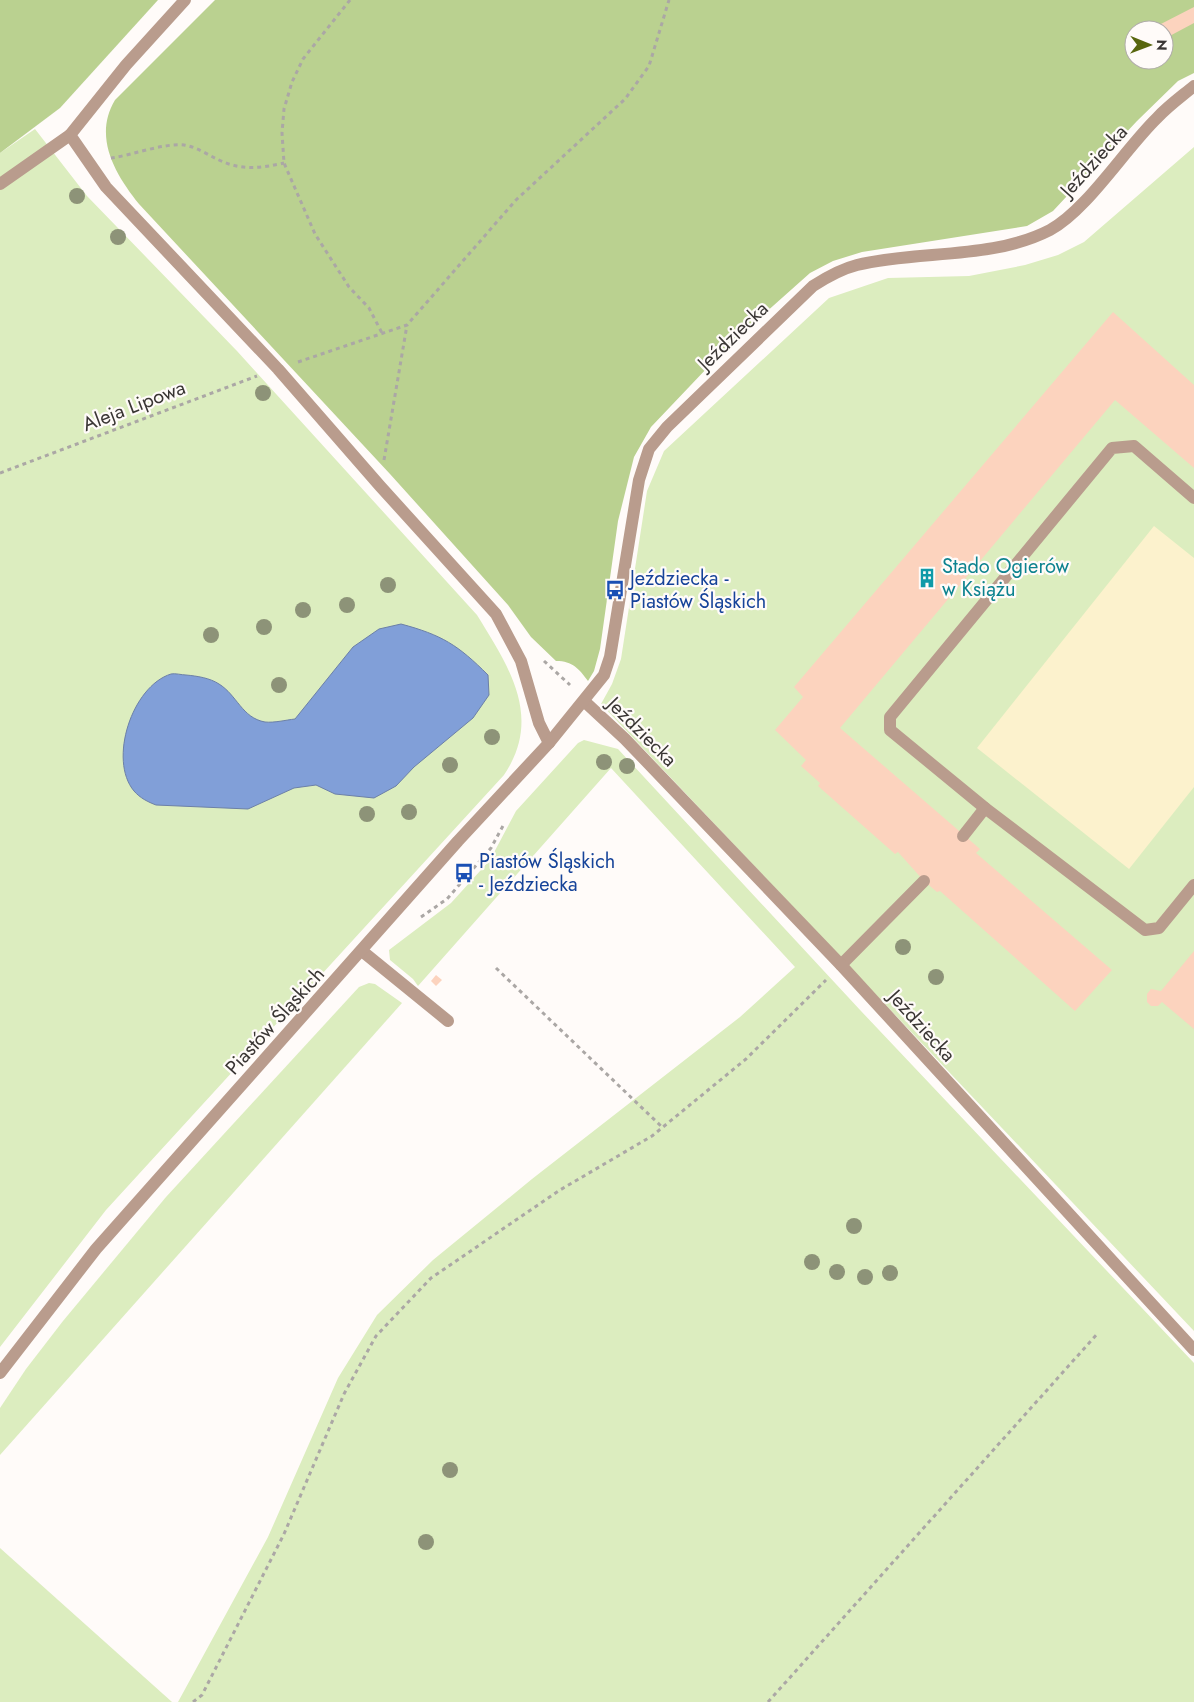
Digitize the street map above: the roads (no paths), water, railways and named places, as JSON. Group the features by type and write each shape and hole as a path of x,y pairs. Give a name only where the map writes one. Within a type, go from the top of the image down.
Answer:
{"street":[{"path":"0,184 70,135 126,65 185,0"},
{"name":"Jeździecka","path":"1194,86 1157,118 1075,211 1050,230 1020,241 980,250 857,265 836,272 813,286 666,427 649,449 639,480 610,657 604,675 584,701 625,739 841,965 1194,1350"},
{"path":"70,135 106,187 278,368 380,486 496,614 521,661 539,723 549,743"},
{"path":"1194,498 1134,446 1112,448 890,717 890,730 985,808 1145,930 1159,928 1194,885"},
{"name":"Piastów Śląskich","path":"0,1373 96,1250 458,841 549,743 584,701"},
{"path":"963,836 985,808"},
{"path":"841,965 924,882"},
{"path":"362,951 448,1020"}],"water":[{"path":"401,624 439,637 468,656 488,675 489,695 473,718 414,767 396,786 374,798 335,794 316,785 294,788 248,809 156,805 144,800 134,791 127,778 123,761 124,744 128,725 135,708 145,693 157,681 171,674 208,679 231,694 245,711 257,720 276,722 295,719 353,647 379,629"}],"place":[{"name":"Stado Ogierów w Książu","path":"927,578"},
{"name":"Jeździecka - Piastów Śląskich","path":"615,590"},
{"name":"Piastów Śląskich - Jeździecka","path":"464,873"}]}
